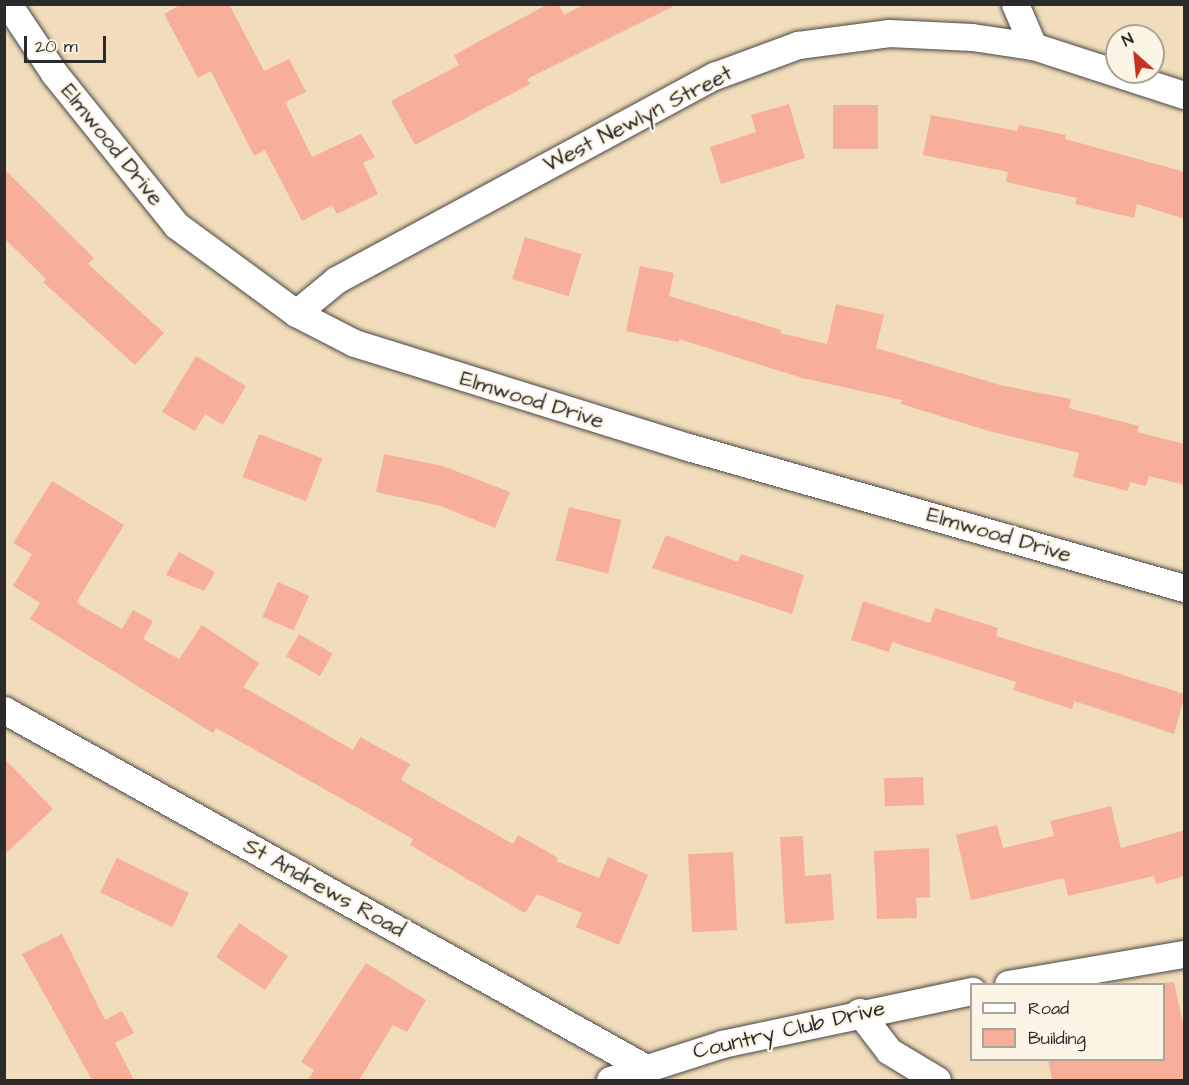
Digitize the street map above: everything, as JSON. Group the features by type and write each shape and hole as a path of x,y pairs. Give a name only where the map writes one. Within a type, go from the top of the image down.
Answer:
{"street":[{"name":"Elmwood Drive","path":"8,4 54,73 176,225 296,313 354,343 475,384 1185,588"},
{"path":"1015,4 1033,46"},
{"name":"West Newlyn Street","path":"296,313 336,280 703,82 798,45 889,33 972,37 1033,46 1185,95"},
{"name":"St Andrews Road","path":"4,710 644,1067"},
{"path":"1014,983 1185,954"},
{"name":"Country Club Drive","path":"610,1080 644,1067 722,1044 859,1012 970,991"},
{"path":"859,1012 889,1051 937,1080"}],"building":[{"path":"182,4 229,4 264,71 289,59 306,92 285,102 312,157 361,134 375,157 363,163 378,194 337,214 332,205 302,221 265,150 254,156 211,71 198,78 164,14"},
{"path":"548,4 558,4 564,15 585,4 678,4 527,79 530,84 415,145 391,101 459,65 454,55"},
{"path":"789,104 805,158 721,184 710,147 756,132 751,115"},
{"path":"833,105 878,105 878,149 833,149"},
{"path":"931,115 1017,131 1019,125 1066,135 1065,139 1185,172 1185,219 1137,204 1134,218 1075,204 1077,198 1006,182 1008,172 923,155"},
{"path":"4,169 94,258 88,264 164,333 135,365 43,282 46,279 4,238"},
{"path":"525,237 581,254 569,296 512,279"},
{"path":"640,266 674,273 669,296 781,330 780,333 827,344 836,304 884,315 876,348 1000,385 1071,399 1069,408 1139,426 1137,432 1185,444 1185,485 1149,476 1146,486 1130,482 1128,491 1073,477 1079,453 989,431 901,404 902,400 802,378 679,339 679,342 626,331"},
{"path":"196,356 246,386 223,425 205,414 195,431 162,412"},
{"path":"259,434 322,458 306,501 243,477"},
{"path":"384,454 443,466 510,492 495,528 441,506 376,492"},
{"path":"52,481 124,525 77,601 80,605 122,629 133,610 153,621 143,639 179,659 202,625 259,663 243,687 353,750 360,737 410,764 401,780 513,844 518,835 558,858 556,861 599,878 608,857 648,875 619,945 576,927 582,913 537,894 525,913 410,845 413,839 216,728 213,733 30,619 40,603 13,586 32,554 13,543"},
{"path":"569,507 621,520 608,573 556,560"},
{"path":"666,535 738,562 741,554 804,575 792,614 652,568"},
{"path":"179,552 215,572 204,591 166,575"},
{"path":"278,582 309,596 294,631 263,617"},
{"path":"863,601 930,623 935,608 998,628 996,636 1185,694 1174,734 1074,701 1072,709 1013,690 1016,682 892,642 889,652 851,640"},
{"path":"299,634 333,654 320,676 286,657"},
{"path":"4,758 53,809 4,855"},
{"path":"923,777 924,805 885,806 884,778"},
{"path":"1111,806 1121,848 1185,830 1185,876 1156,884 1154,876 1068,896 1064,878 971,900 956,835 997,825 1003,848 1054,836 1050,821"},
{"path":"803,836 805,876 831,874 834,920 785,924 780,837"},
{"path":"929,848 930,897 916,898 917,918 877,919 874,851"},
{"path":"733,852 737,930 692,932 688,854"},
{"path":"117,858 189,893 172,927 100,892"},
{"path":"239,923 288,956 265,990 216,957"},
{"path":"62,934 105,1020 122,1011 134,1033 115,1043 134,1080 92,1080 22,954"},
{"path":"366,963 426,1000 407,1032 393,1025 359,1080 308,1080 314,1070 301,1062"},
{"path":"1174,982 1185,1034 1185,1080 1052,1080 1048,1061 1165,1061 1164,983"}]}
